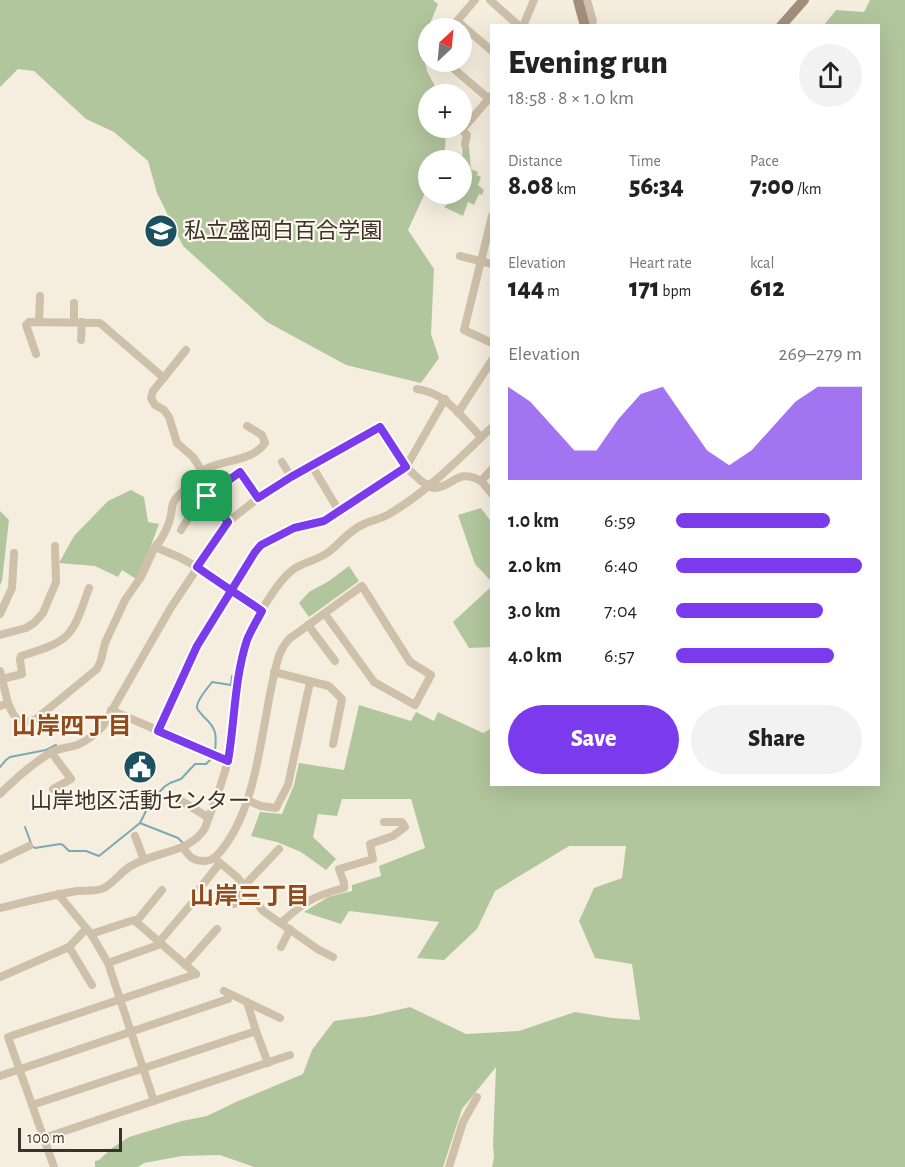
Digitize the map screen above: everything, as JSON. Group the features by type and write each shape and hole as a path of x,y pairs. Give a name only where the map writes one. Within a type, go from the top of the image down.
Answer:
{"street":[{"path":"460,18 475,0"},
{"path":"490,0 519,24"},
{"path":"522,24 534,0"},
{"path":"578,0 584,24"},
{"path":"586,0 593,21 592,24"},
{"path":"783,24 804,0"},
{"path":"472,34 490,49"},
{"path":"459,72 490,97 462,130 467,135 465,144"},
{"path":"490,224 464,330 490,342"},
{"path":"460,256 490,264"},
{"path":"39,322 40,296"},
{"path":"74,303 81,340"},
{"path":"36,354 26,325 29,322 100,323 164,378"},
{"path":"186,350 153,391 151,398 155,405 170,417 177,443 193,457 202,471"},
{"path":"458,413 490,363"},
{"path":"417,389 436,394 444,399 481,437"},
{"path":"158,731 197,646 261,545 294,528 321,522 406,467 444,399"},
{"path":"155,547 162,540 174,501 202,471 246,456 263,446 261,435 247,426"},
{"path":"0,794 51,752 78,745 105,724 170,609 228,522 258,498 291,477 380,427 406,467 421,481 436,489 462,476 473,477 481,481 490,492"},
{"path":"0,908 58,894 104,888 131,865 156,854 183,847 200,837 228,761 236,689 248,638 282,579 296,567 330,551 363,524 390,515 430,486 490,429"},
{"path":"282,462 291,477"},
{"path":"312,466 339,511"},
{"path":"180,530 207,496 240,472 258,498"},
{"path":"481,481 490,472"},
{"path":"195,480 228,522"},
{"path":"89,588 78,618 65,638 52,646 21,656 22,674 1,675 4,705 18,721 30,722 36,719 97,669 105,643 125,600 141,577 162,526"},
{"path":"0,635 26,628 43,613 56,582 56,546"},
{"path":"155,547 197,567 262,611"},
{"path":"0,614 12,588 14,553"},
{"path":"200,888 237,828 256,765 274,672 280,651 285,644 362,586 410,662 432,675 415,705 374,681 325,614"},
{"path":"308,625 334,661"},
{"path":"274,672 329,686 342,699 333,744"},
{"path":"246,800 261,806 276,808 288,785 310,681"},
{"path":"111,710 228,761"},
{"path":"51,752 71,779 53,789"},
{"path":"180,800 208,818"},
{"path":"281,923 309,900 344,888 339,869 373,859 370,844 393,836 405,827 402,822 384,822"},
{"path":"135,836 144,860"},
{"path":"0,860 29,846"},
{"path":"183,847 192,859 217,861 237,878 263,911 320,951 333,957"},
{"path":"234,904 279,849"},
{"path":"136,922 162,890"},
{"path":"58,894 89,932 108,963 154,1101"},
{"path":"108,963 160,943 193,902"},
{"path":"0,977 69,947 89,932 134,920 196,974 8,1037 54,1167"},
{"path":"185,965 217,929"},
{"path":"281,947 290,929"},
{"path":"69,947 92,985"},
{"path":"224,991 280,1017"},
{"path":"0,1076 228,999"},
{"path":"247,1002 268,1063"},
{"path":"32,1105 256,1030"},
{"path":"44,1138 290,1055"},
{"path":"449,1167 463,1122 477,1097"}],"green space":[{"path":"0,0 433,0 438,4 432,18 418,18 418,72 428,72 434,84 418,84 418,138 446,138 445,150 418,150 418,204 420,204 408,230 434,269 431,334 439,358 421,383 346,365 267,322 183,246 157,193 148,161 114,132 86,119 34,71 18,69 0,87"},
{"path":"870,0 905,0 905,1167 492,1167 496,1067 462,1109 443,1167 254,1167 220,1155 182,1156 144,1163 138,1167 95,1167 95,1161 129,1137 207,1116 303,1074 312,1050 334,1021 410,1007 466,1034 519,1031 575,1012 640,1020 632,964 595,958 579,921 594,888 622,878 626,846 569,846 495,891 477,929 444,960 417,958 439,922 349,911 341,924 304,912 328,897 352,891 352,885 381,876 379,866 425,848 411,799 342,799 337,816 318,814 313,837 336,859 326,870 301,852 277,842 251,836 260,812 282,814 294,785 299,763 344,770 359,705 411,721 416,712 434,721 438,712 483,733 490,729 490,786 880,786 880,24 825,24 836,10 864,12"},
{"path":"462,146 469,146 469,150 462,150"},
{"path":"472,169 478,172 477,175 481,177 478,185 484,190 482,195 479,194 474,205 472,204"},
{"path":"448,204 467,204 463,216 444,207"},
{"path":"131,490 144,497 148,522 159,524 136,579 122,570 118,577 95,566 59,563 74,536 108,501"},
{"path":"481,508 490,520 490,580 475,564 458,515"},
{"path":"0,511 9,520 0,585"},
{"path":"349,566 359,581 309,617 299,603 309,592"},
{"path":"490,588 490,647 469,648 453,622"}],"waterway":[{"path":"215,751 215,731 198,710 197,705 212,682 231,685 232,676"},
{"path":"0,767 10,757 46,750 56,745"},
{"path":"25,827 32,846 35,848 60,844 69,851 86,851 99,856 140,823 150,803 164,787 181,779 195,764 206,764 212,758"},
{"path":"140,823 178,838 183,843"}],"place":[{"name":"私立盛岡白百合学園","path":"161,231"},
{"name":"山岸地区活動センター","path":"140,767"}],"district":[{"name":"山岸四丁目","path":"72,727"},
{"name":"山岸三丁目","path":"250,897"}],"route":[{"path":"207,496 228,522 197,567 213,579 231,590 262,611 248,638 242,658 228,761 158,731 207,629 231,590 255,552 261,545 294,528 324,521 406,467 380,427 258,498 240,472 207,496"}]}
